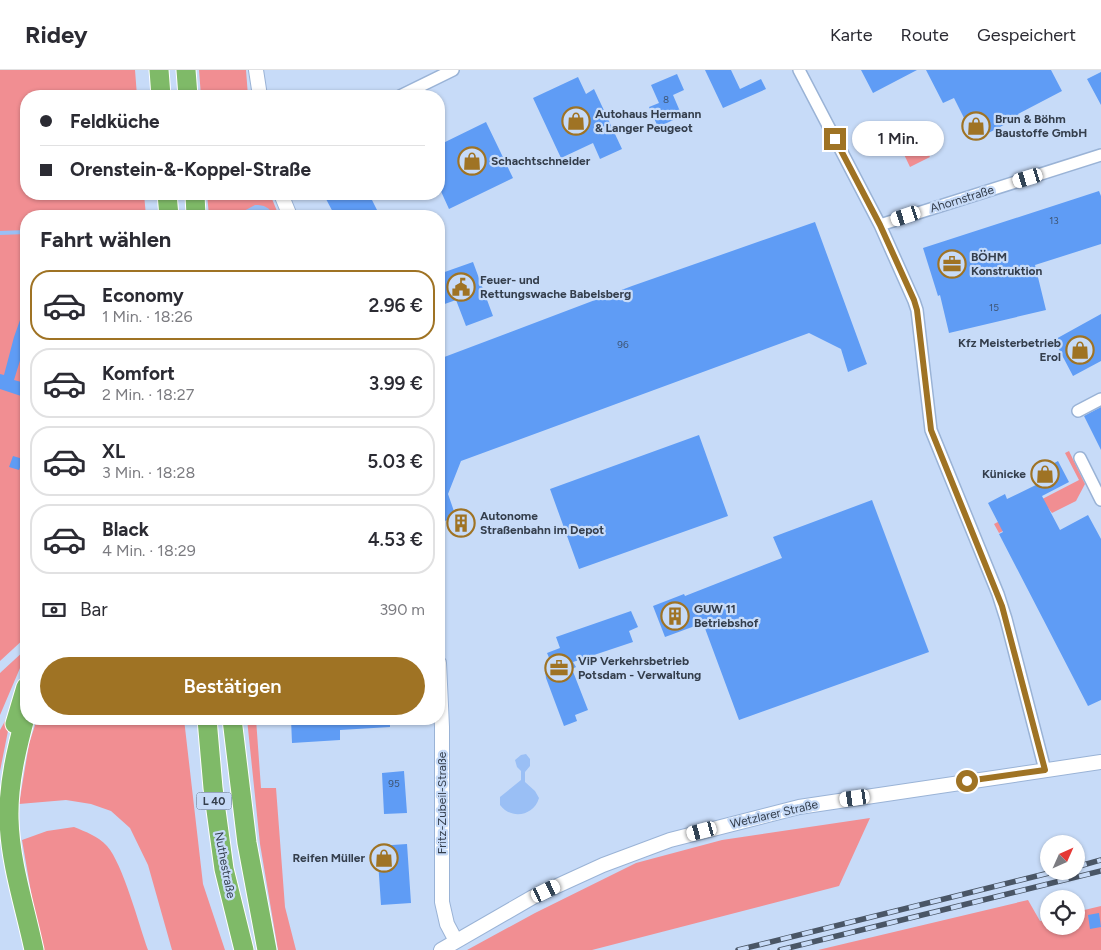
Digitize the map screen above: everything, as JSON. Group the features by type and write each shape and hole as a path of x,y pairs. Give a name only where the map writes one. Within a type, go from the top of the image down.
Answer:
{"highway":[{"path":"159,70 161,90"},
{"path":"186,70 188,90"},
{"path":"0,802 12,736 20,708"},
{"path":"24,725 12,776 8,817 11,843 34,950"},
{"name":"Nuthestraße","path":"206,725 224,869 244,950"},
{"name":"Nuthestraße","path":"233,725 247,843 267,950"},
{"path":"0,851 22,950"}],"street":[{"path":"256,70 259,90"},
{"path":"412,90 453,70"},
{"path":"799,70 880,225 917,310 931,430 1003,610 1045,770"},
{"name":"Ahornstraße","path":"880,225 1101,155"},
{"path":"1078,410 1101,399"},
{"path":"1080,458 1101,500"},
{"name":"Fritz-Zubeil-Straße","path":"442,725 442,902 448,924 456,941"},
{"name":"Wetzlarer Straße","path":"441,950 533,897 572,878 670,840 799,806 1101,762"}],"shaded area":[{"path":"0,70 135,70 137,90 20,90 20,200 145,200 145,210 20,210 20,643 0,661"},
{"path":"199,70 246,70 248,90 201,90"},
{"path":"920,136 930,157 910,167 900,146"},
{"path":"208,200 272,200 277,210 208,210"},
{"path":"1069,451 1085,484 1076,501 1052,513 1048,508 999,533 994,524 1079,480 1065,453"},
{"path":"20,655 20,668 0,715 0,673"},
{"path":"20,684 20,692 10,721 0,771 0,730 9,714"},
{"path":"35,725 185,725 203,884 225,950 172,950 148,865 130,828 111,811 91,804 66,800 19,804 29,744"},
{"path":"248,725 256,725 261,788 276,788 285,907 296,950 278,950 260,844"},
{"path":"870,818 839,886 592,950 467,950 535,913 636,863 722,840"},
{"path":"74,827 100,840 113,855 125,880 148,950 41,950 22,840 47,831"},
{"path":"1028,900 1040,921 1040,935 1085,935 1085,910 1101,906 1101,950 818,950"}],"water":[{"path":"255,205 261,205 270,210 246,210"},
{"path":"526,754 530,759 530,766 525,772 525,782 535,791 539,798 532,809 527,812 522,814 510,813 500,805 500,797 521,780 521,771 517,767 515,760 521,755"}],"building":[{"path":"705,70 731,70 740,89 761,79 766,89 723,108"},
{"path":"861,70 917,70 873,93"},
{"path":"926,70 1051,70 1062,91 1018,114 1019,117 975,140 954,98 943,103"},
{"path":"1101,72 1101,105 1087,79"},
{"path":"677,74 684,90 673,95 682,116 658,127 649,107 659,103 651,85"},
{"name":"Autohaus Hermann & Langer Peugeot","path":"578,77 586,94 594,89 622,149 600,159 593,143 561,158 533,98"},
{"name":"Schachtschneider","path":"486,122 513,178 449,209 445,200 445,142"},
{"path":"1099,191 1101,196 1101,244 1035,265 1046,310 949,333 940,295 938,296 923,248"},
{"path":"327,200 372,200 377,210 332,210"},
{"path":"815,222 867,364 848,372 841,349 809,333 461,461 448,494 456,517 445,521 445,357 632,286"},
{"name":"Feuer- und Rettungswache Babelsberg","path":"473,262 493,316 466,326 456,300 445,304 445,272"},
{"name":"Kfz Meisterbetrieb Erol","path":"1101,314 1101,361 1073,376 1054,340"},
{"path":"20,320 20,360 14,380 20,382 20,396 0,389 0,374 4,375"},
{"path":"1101,407 1101,450 1084,416"},
{"path":"699,435 728,516 579,569 550,489"},
{"path":"13,456 20,458 19,470 9,467"},
{"path":"1058,461 1069,482 1042,496 1060,530 1088,515 1101,539 1101,700 1088,706 999,534 1003,532 988,503 1005,494 1007,499 1042,482 1037,472"},
{"path":"872,500 929,652 739,720 703,623 665,637 653,606 684,594 685,596 782,558 773,537"},
{"name":"Autonome Straßenbahn im Depot","path":"464,515 468,527 459,530 455,519"},
{"name":"ViP Verkehrsbetrieb Potsdam - Verwaltung","path":"631,611 638,627 629,631 633,642 573,662 576,667 572,669 588,710 575,715 577,721 564,726 546,678 545,670 546,663 550,660 547,653 560,648 556,637"},
{"path":"291,725 390,725 390,727 340,730 340,740 292,743"},
{"path":"404,771 407,813 384,814 382,773"},
{"path":"407,844 411,903 381,905 377,846"},
{"path":"1099,913 1101,927 1090,929 1088,915"}],"waterway":[{"path":"0,233 20,232"}],"railway":[{"path":"1085,864 1101,860"},
{"path":"780,950 1101,871"},
{"path":"738,950 1040,875"}],"place":[{"name":"Autohaus Hermann & Langer Peugeot","path":"576,121"},
{"name":"Brun & Böhm Baustoffe GmbH","path":"976,126"},
{"name":"Schachtschneider","path":"472,161"},
{"name":"BÖHM Konstruktion","path":"952,264"},
{"name":"Feuer- und Rettungswache Babelsberg","path":"461,287"},
{"name":"Kfz Meisterbetrieb Erol","path":"1080,350"},
{"name":"Künicke","path":"1045,474"},
{"name":"Autonome Straßenbahn im Depot","path":"461,523"},
{"name":"GUW 11 Betriebshof","path":"675,616"},
{"name":"ViP Verkehrsbetrieb Potsdam - Verwaltung","path":"559,668"},
{"name":"Reifen Müller","path":"384,858"}],"route":[{"path":"835,139 880,225 914,300 924,363 927,413 931,430 998,594 1006,618 1045,770 967,781"}]}
